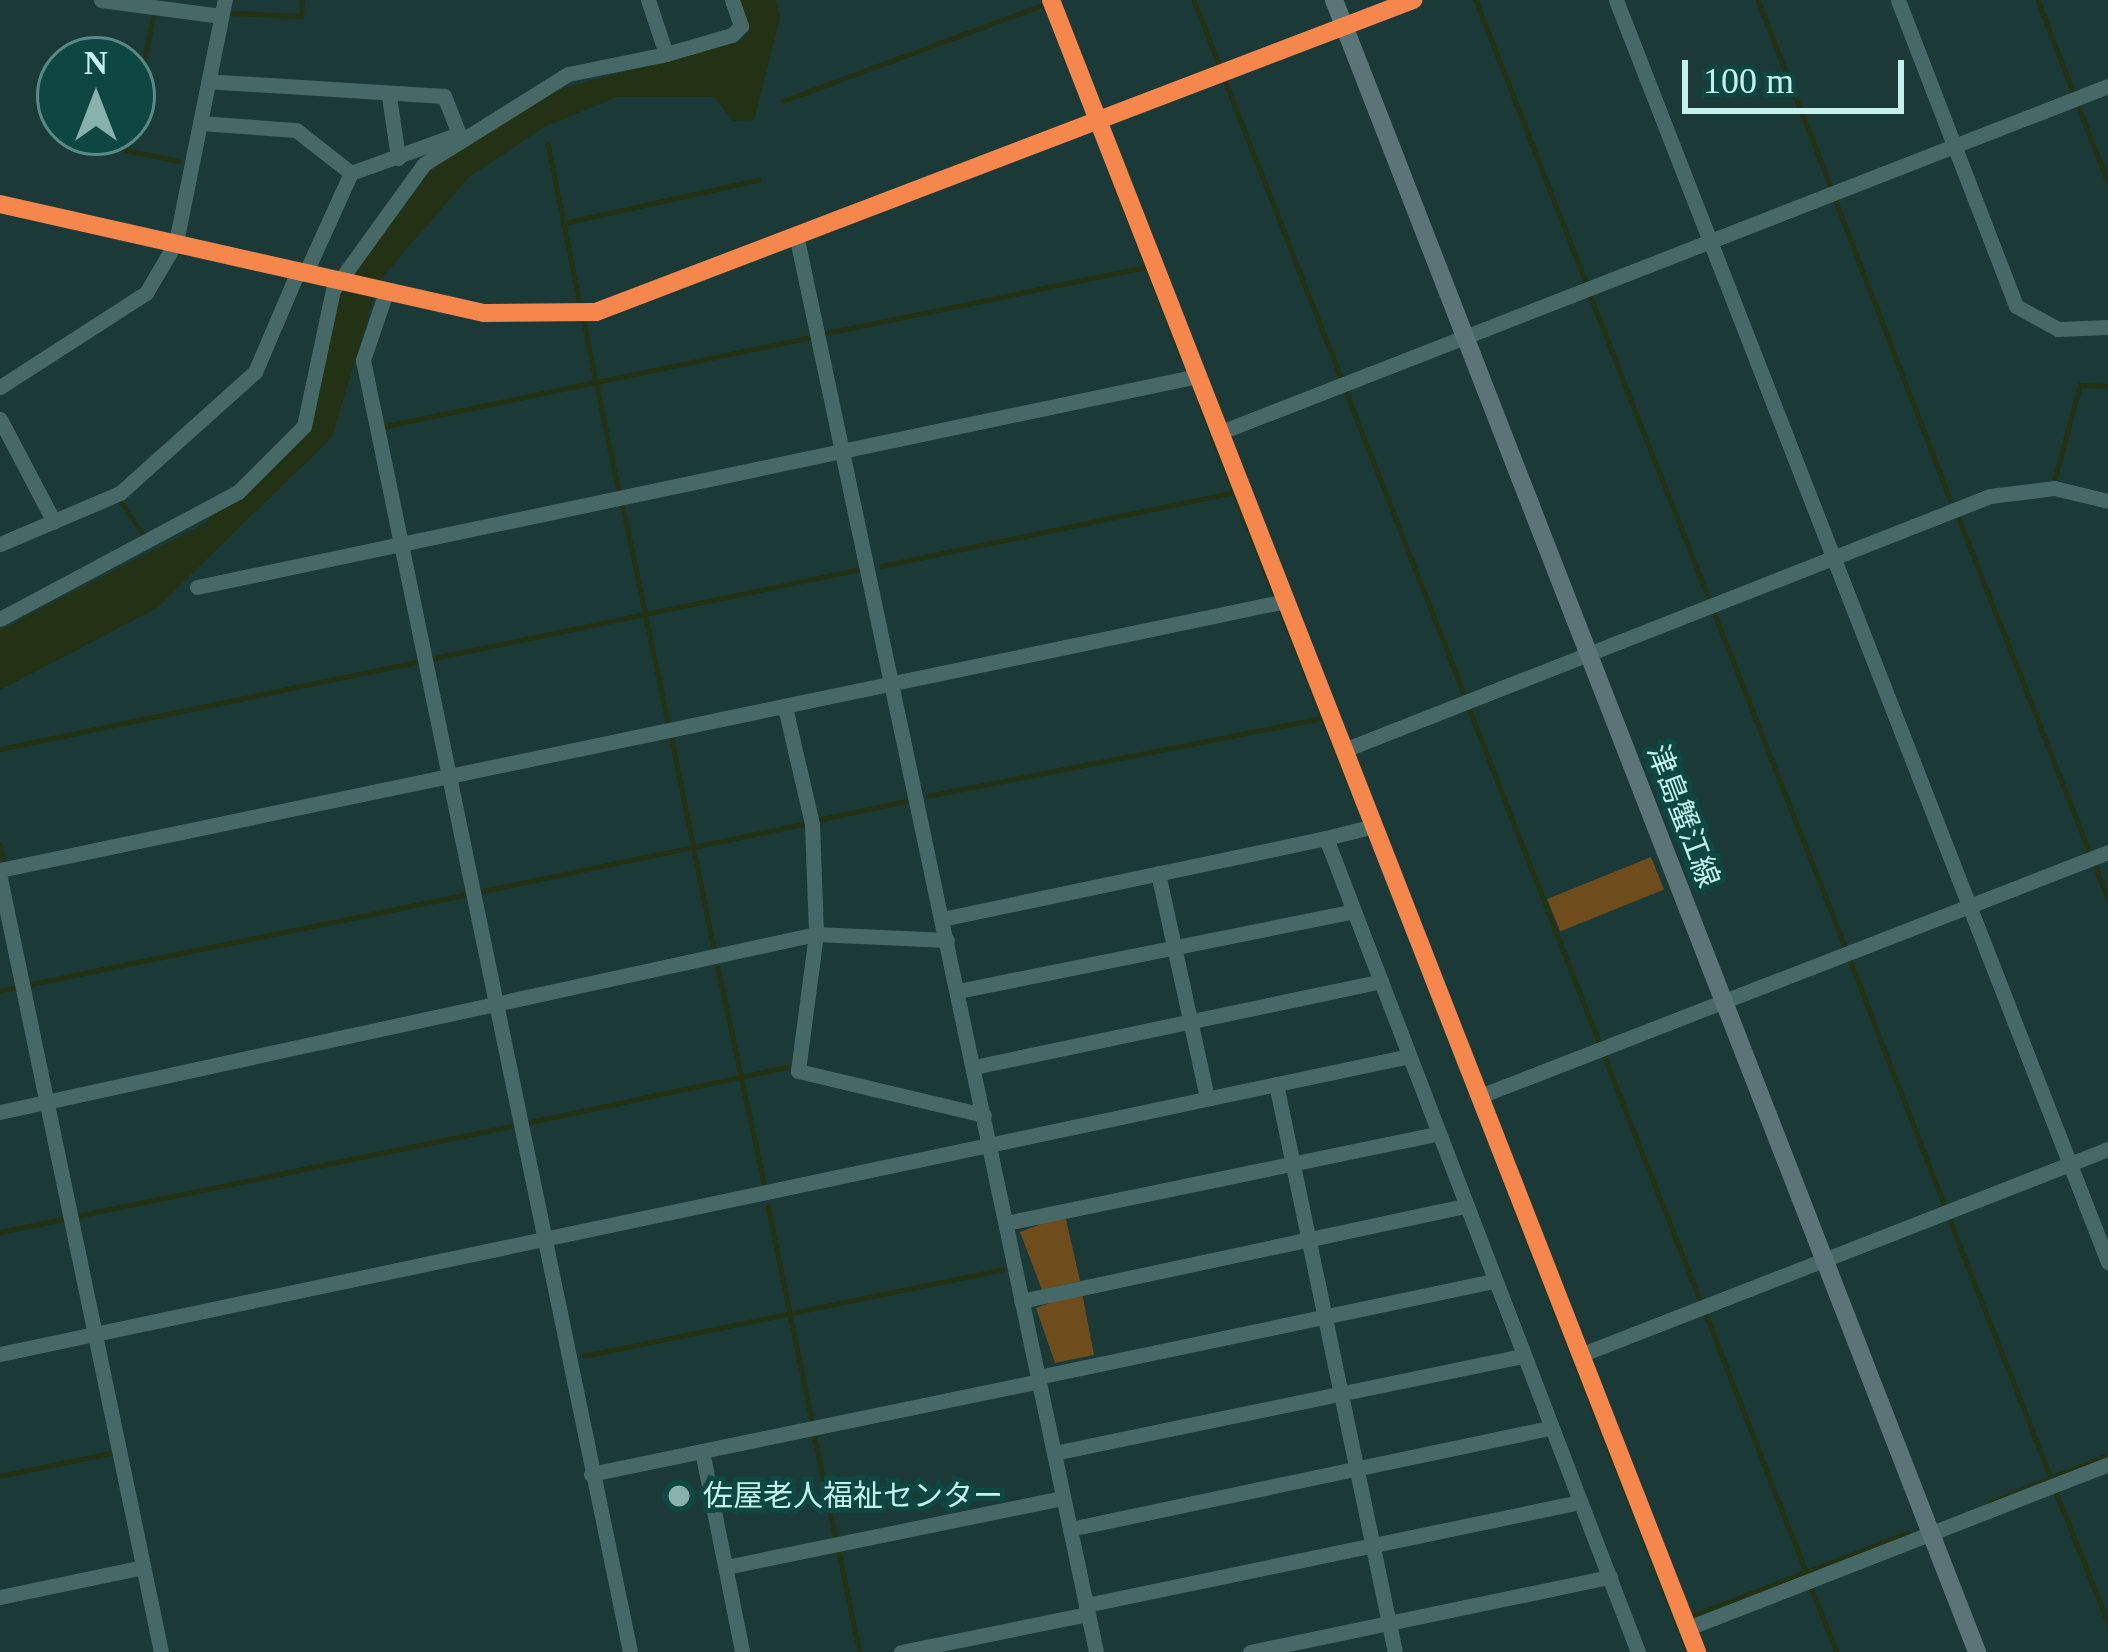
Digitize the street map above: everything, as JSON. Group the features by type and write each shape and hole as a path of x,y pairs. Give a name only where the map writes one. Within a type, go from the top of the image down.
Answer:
{"main road":[{"name":"津島蟹江線","path":"1334,0 1977,1652"}],"street":[{"path":"0,386 146,292 176,242 223,8 101,0"},
{"path":"648,0 666,54"},
{"path":"0,544 120,493 255,372 351,173 459,134 568,74 732,35 741,26 732,0"},
{"path":"1051,0 1193,377 1221,432 1280,602 1344,750 1370,827 1697,1652"},
{"path":"0,204 384,292 522,317 596,312 1413,0"},
{"path":"1616,0 2108,1262"},
{"path":"1898,0 2017,306 2058,329 2108,327"},
{"path":"208,81 444,96 459,134"},
{"path":"1221,432 2108,86"},
{"path":"389,96 398,158"},
{"path":"200,123 296,130 351,173"},
{"path":"0,619 238,492 304,426 340,280 459,134"},
{"path":"797,239 1096,1652"},
{"path":"384,292 363,360 630,1652"},
{"path":"197,587 1193,377"},
{"path":"0,419 54,522"},
{"path":"1344,750 2011,491 2108,501"},
{"path":"161,1652 0,874 1280,602"},
{"path":"785,707 812,824 816,934 798,1071 984,1115"},
{"path":"942,919 1370,827"},
{"path":"1326,838 1610,1577 1633,1651"},
{"path":"1480,1096 2108,852"},
{"path":"1158,873 1208,1098"},
{"path":"958,991 1353,910"},
{"path":"0,1112 496,1008 816,934 947,940"},
{"path":"974,1067 1381,981"},
{"path":"0,1354 1408,1056"},
{"path":"1276,1084 1394,1652"},
{"path":"1006,1222 1436,1133"},
{"path":"1580,1355 2108,1149"},
{"path":"1022,1301 1465,1206"},
{"path":"591,1474 1493,1281"},
{"path":"1054,1453 1523,1356"},
{"path":"1070,1529 1551,1428"},
{"path":"703,1450 742,1652"},
{"path":"1688,1628 2108,1464"},
{"path":"726,1567 1064,1498"},
{"path":"901,1652 1580,1502"},
{"path":"0,1597 143,1567"},
{"path":"1250,1652 1610,1577"}],"shaded area":[{"path":"739,0 776,0 780,19 754,120 733,121 714,97 617,97 544,127 469,177 379,281 332,437 157,608 0,690 0,630 202,525 311,430 341,290 434,166 556,90 740,41 749,31"},
{"path":"1651,857 1664,889 1560,931 1547,899"},
{"path":"1065,1215 1080,1281 1042,1290 1020,1232"},
{"path":"1082,1292 1094,1355 1055,1363 1036,1308"}],"waterway":[{"path":"230,13 301,16 302,0"},
{"path":"1194,0 1220,67"},
{"path":"1476,0 1586,282"},
{"path":"1758,0 1830,185"},
{"path":"2038,0 2073,91"},
{"path":"783,101 1045,4"},
{"path":"149,36 154,12"},
{"path":"1225,80 1340,375"},
{"path":"2078,105 2108,182"},
{"path":"548,143 580,305"},
{"path":"155,156 179,161"},
{"path":"1110,171 1182,356"},
{"path":"564,223 758,180"},
{"path":"1835,199 1950,499"},
{"path":"827,333 1146,267"},
{"path":"1590,295 1708,596"},
{"path":"584,322 619,492"},
{"path":"381,427 808,338"},
{"path":"2055,478 2080,385 2108,386"},
{"path":"1346,391 1465,696"},
{"path":"1201,405 1275,596"},
{"path":"881,566 1235,492"},
{"path":"119,499 146,538"},
{"path":"622,502 668,723"},
{"path":"1958,516 2089,851"},
{"path":"430,659 859,569"},
{"path":"1280,607 1348,780"},
{"path":"1714,612 1845,946"},
{"path":"0,749 417,662"},
{"path":"1469,708 1600,1044"},
{"path":"928,796 1322,718"},
{"path":"671,735 715,953"},
{"path":"818,820 906,801"},
{"path":"478,892 807,823"},
{"path":"0,844 4,861"},
{"path":"2095,865 2108,899"},
{"path":"26,985 465,895"},
{"path":"1850,960 1944,1203"},
{"path":"718,968 764,1183"},
{"path":"0,991 18,987"},
{"path":"1604,1055 1700,1300"},
{"path":"526,1123 796,1065"},
{"path":"77,1216 512,1126"},
{"path":"1512,1199 1689,1652"},
{"path":"768,1206 812,1420"},
{"path":"0,1232 67,1218"},
{"path":"1950,1220 2052,1480"},
{"path":"584,1356 1003,1269"},
{"path":"1706,1314 1807,1575"},
{"path":"814,1433 836,1539"},
{"path":"0,1476 115,1452"},
{"path":"1991,1502 2108,1455"},
{"path":"2056,1492 2108,1622"},
{"path":"1694,1615 1908,1533"},
{"path":"839,1552 859,1649"},
{"path":"1811,1587 1837,1652"}],"cycle path":[{"path":"1051,0 1697,1652"},
{"path":"0,204 484,313 596,312 1413,0"}],"place":[{"name":"佐屋老人福祉センター","path":"679,1496"}]}
